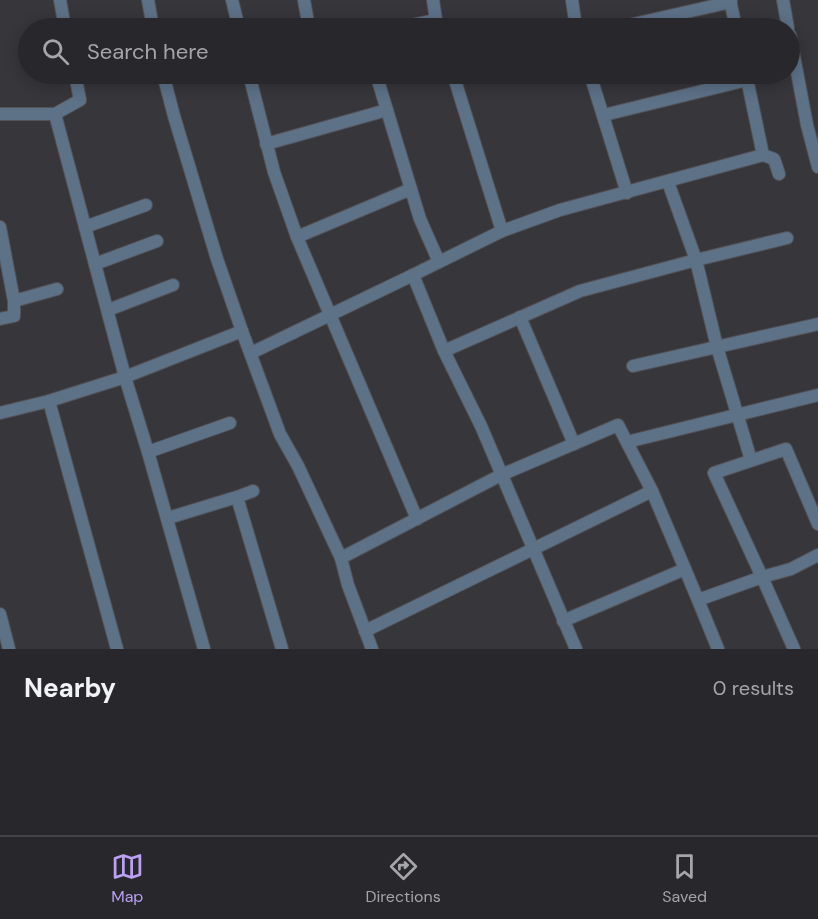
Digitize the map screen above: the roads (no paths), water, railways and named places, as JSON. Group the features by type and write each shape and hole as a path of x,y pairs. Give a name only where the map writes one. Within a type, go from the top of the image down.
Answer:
{"street":[{"path":"60,0 63,18"},
{"path":"148,0 151,18"},
{"path":"232,0 236,18"},
{"path":"304,0 307,18"},
{"path":"433,0 436,18"},
{"path":"572,0 575,18"},
{"path":"783,0 786,18"},
{"path":"659,18 731,1 734,18"},
{"path":"0,114 55,114 80,100 77,84"},
{"path":"166,84 211,237 242,331 280,434 298,466 341,558 348,585 372,649"},
{"path":"251,84 274,172 297,237 417,519"},
{"path":"379,84 420,219 439,262"},
{"path":"456,84 502,231"},
{"path":"593,84 627,193"},
{"path":"604,115 721,84"},
{"path":"748,84 763,155"},
{"path":"799,84 818,167"},
{"path":"266,144 387,110"},
{"path":"55,114 125,377 168,518 204,649"},
{"path":"251,353 502,231 560,210 763,155 774,159 779,174"},
{"path":"668,182 696,260 717,347 751,460"},
{"path":"297,237 411,189"},
{"path":"85,227 146,205"},
{"path":"0,227 14,301 14,316 0,320"},
{"path":"444,351 580,291 787,238"},
{"path":"95,264 157,240"},
{"path":"413,275 444,351 481,426 531,548 576,649"},
{"path":"108,310 172,285"},
{"path":"14,301 57,290"},
{"path":"520,317 574,444"},
{"path":"633,366 818,324"},
{"path":"0,413 50,401 125,377 242,331"},
{"path":"627,442 818,395"},
{"path":"50,401 117,649"},
{"path":"148,452 230,423"},
{"path":"341,558 501,475 618,425 652,490 698,600 715,648"},
{"path":"794,649 714,473 786,449 818,524"},
{"path":"365,631 652,490"},
{"path":"168,518 253,491"},
{"path":"237,497 282,649"},
{"path":"698,600 791,569 818,555"},
{"path":"563,621 685,569"},
{"path":"0,614 9,649"}]}
